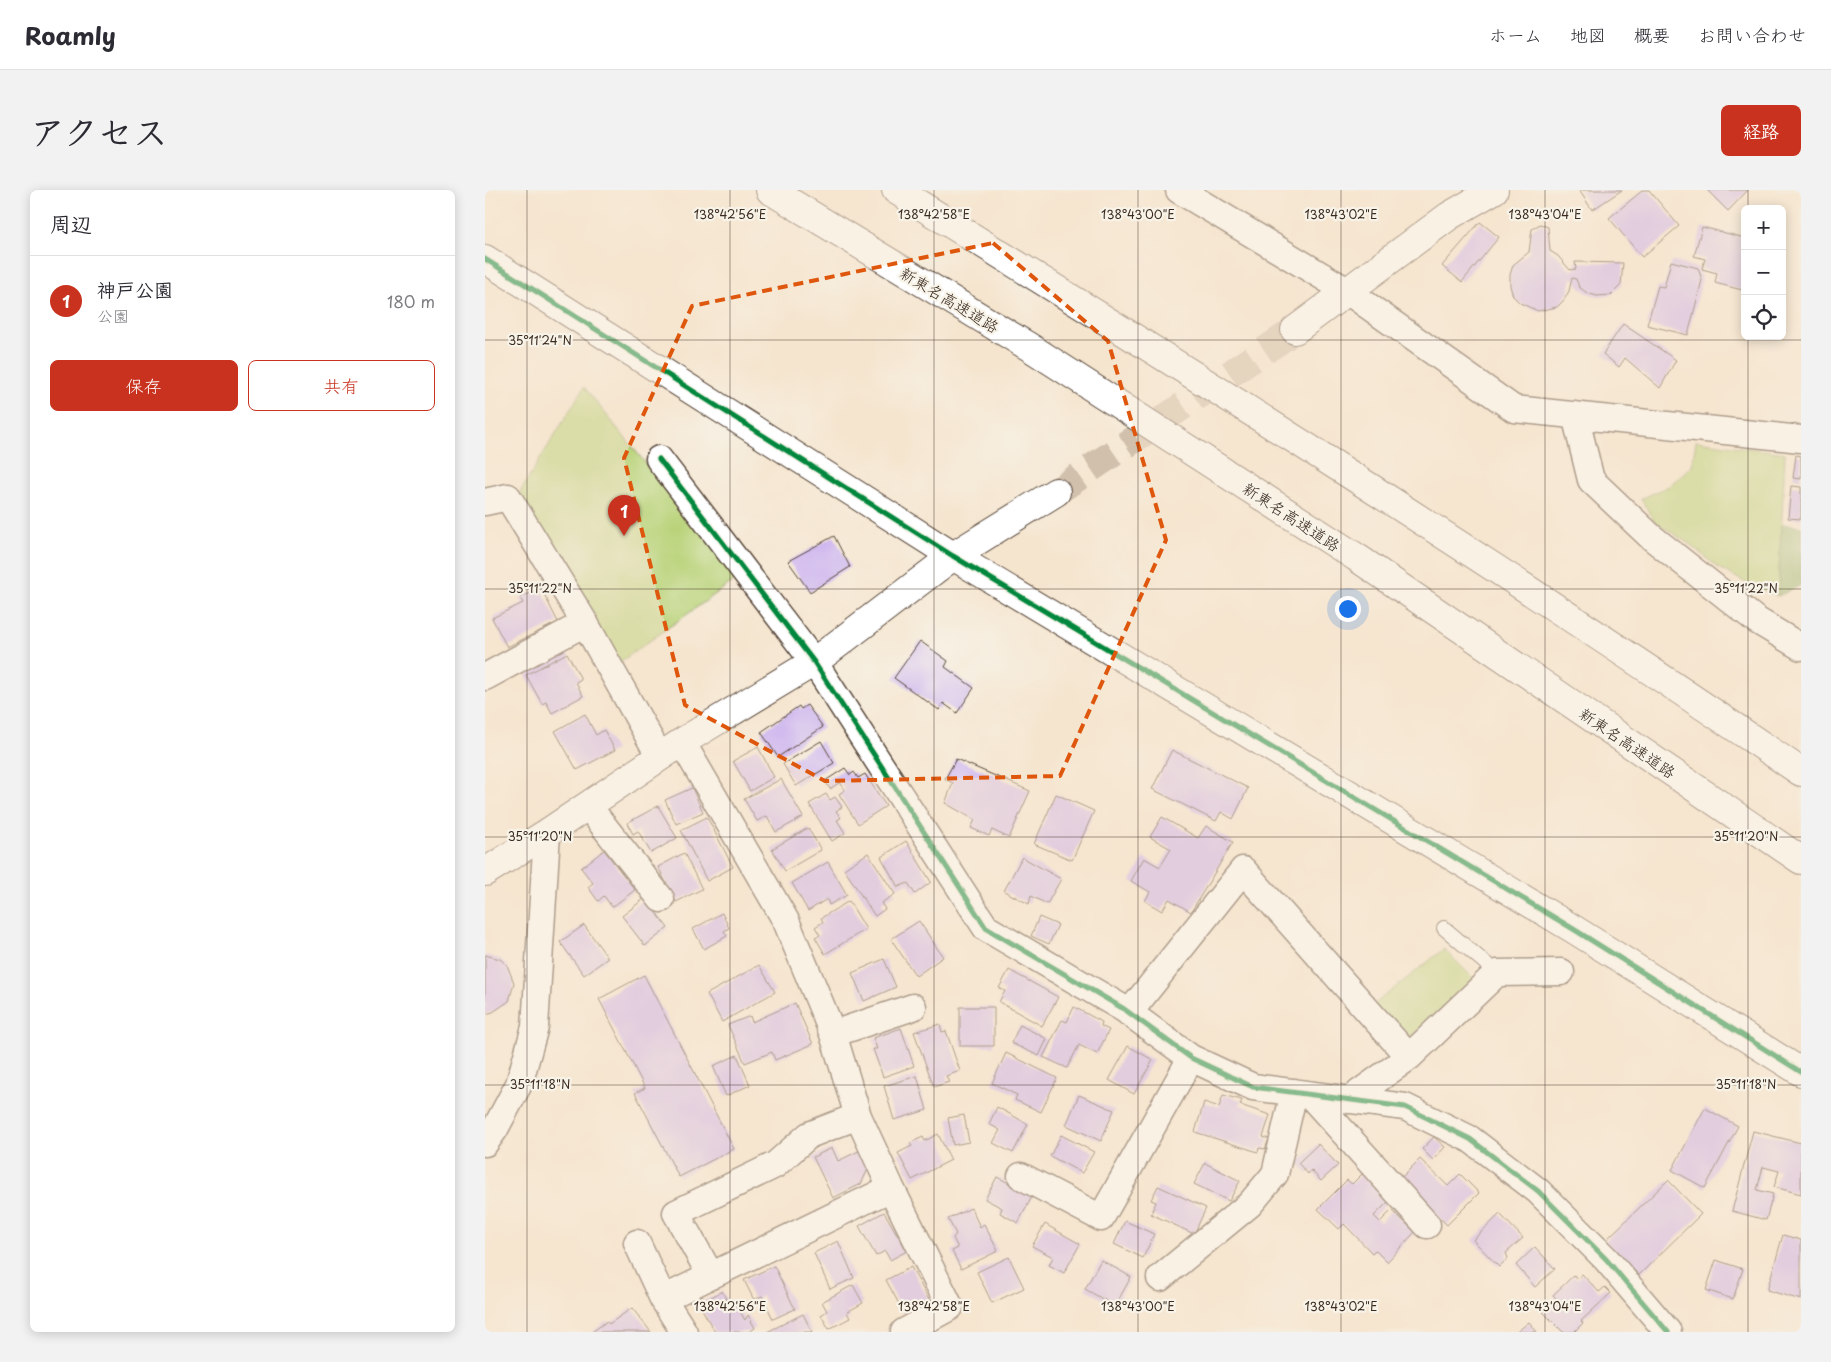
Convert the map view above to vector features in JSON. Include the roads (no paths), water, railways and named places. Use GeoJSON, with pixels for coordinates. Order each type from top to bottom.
{"type":"FeatureCollection","features":[{"type":"Feature","properties":{"kind":"main road","name":"新東名高速道路"},"geometry":{"type":"LineString","coordinates":[[770,190],[1031,348],[1331,541],[1801,860]]}},
{"type":"Feature","properties":{"kind":"main road"},"geometry":{"type":"LineString","coordinates":[[896,190],[1383,497],[1801,772]]}},
{"type":"Feature","properties":{"kind":"main road"},"geometry":{"type":"LineString","coordinates":[[1295,330],[1449,216],[1494,190]]}},
{"type":"Feature","properties":{"kind":"main road"},"geometry":{"type":"LineString","coordinates":[[485,259],[953,556],[1575,930],[1801,1072]]}},
{"type":"Feature","properties":{"kind":"main road"},"geometry":{"type":"LineString","coordinates":[[485,872],[683,742],[814,662],[953,556],[1056,492]]}},
{"type":"Feature","properties":{"kind":"street"},"geometry":{"type":"LineString","coordinates":[[1179,190],[1347,291],[1514,409],[1801,439]]}},
{"type":"Feature","properties":{"kind":"street"},"geometry":{"type":"LineString","coordinates":[[1575,416],[1591,480],[1657,542],[1756,620],[1801,647]]}},
{"type":"Feature","properties":{"kind":"street"},"geometry":{"type":"LineString","coordinates":[[659,459],[814,662],[986,928],[1129,1013],[1191,1058],[1253,1087],[1405,1108],[1470,1139],[1537,1191],[1607,1259],[1668,1332]]}},
{"type":"Feature","properties":{"kind":"street"},"geometry":{"type":"LineString","coordinates":[[485,502],[508,497],[585,623],[661,758]]}},
{"type":"Feature","properties":{"kind":"street"},"geometry":{"type":"LineString","coordinates":[[485,677],[585,623]]}},
{"type":"Feature","properties":{"kind":"street"},"geometry":{"type":"LineString","coordinates":[[683,742],[786,921],[833,1034],[858,1116],[891,1188],[950,1307],[904,1332]]}},
{"type":"Feature","properties":{"kind":"street"},"geometry":{"type":"LineString","coordinates":[[587,806],[661,898]]}},
{"type":"Feature","properties":{"kind":"street"},"geometry":{"type":"LineString","coordinates":[[485,1143],[495,1129],[519,1084],[535,1027],[547,833]]}},
{"type":"Feature","properties":{"kind":"street"},"geometry":{"type":"LineString","coordinates":[[1129,1013],[1243,870],[1409,1057]]}},
{"type":"Feature","properties":{"kind":"street"},"geometry":{"type":"LineString","coordinates":[[1349,1100],[1409,1057],[1497,973],[1561,972]]}},
{"type":"Feature","properties":{"kind":"street"},"geometry":{"type":"LineString","coordinates":[[833,1034],[913,1008]]}},
{"type":"Feature","properties":{"kind":"street"},"geometry":{"type":"LineString","coordinates":[[1021,1176],[1101,1218],[1191,1058]]}},
{"type":"Feature","properties":{"kind":"street"},"geometry":{"type":"LineString","coordinates":[[1302,1093],[1427,1225]]}},
{"type":"Feature","properties":{"kind":"street"},"geometry":{"type":"LineString","coordinates":[[1160,1278],[1250,1204],[1275,1174],[1302,1093]]}},
{"type":"Feature","properties":{"kind":"street"},"geometry":{"type":"LineString","coordinates":[[711,1276],[676,1213],[775,1165],[809,1135],[858,1116]]}},
{"type":"Feature","properties":{"kind":"street"},"geometry":{"type":"LineString","coordinates":[[663,1300],[891,1188]]}},
{"type":"Feature","properties":{"kind":"street"},"geometry":{"type":"LineString","coordinates":[[637,1243],[663,1300],[684,1332]]}},
{"type":"Feature","properties":{"kind":"lane"},"geometry":{"type":"LineString","coordinates":[[1445,928],[1497,973]]}},
{"type":"Feature","properties":{"kind":"tunnel"},"geometry":{"type":"LineString","coordinates":[[1056,492],[1295,330]]}},
{"type":"Feature","properties":{"kind":"place","name":"神戸公園"},"geometry":{"type":"Point","coordinates":[624,536]}}]}
